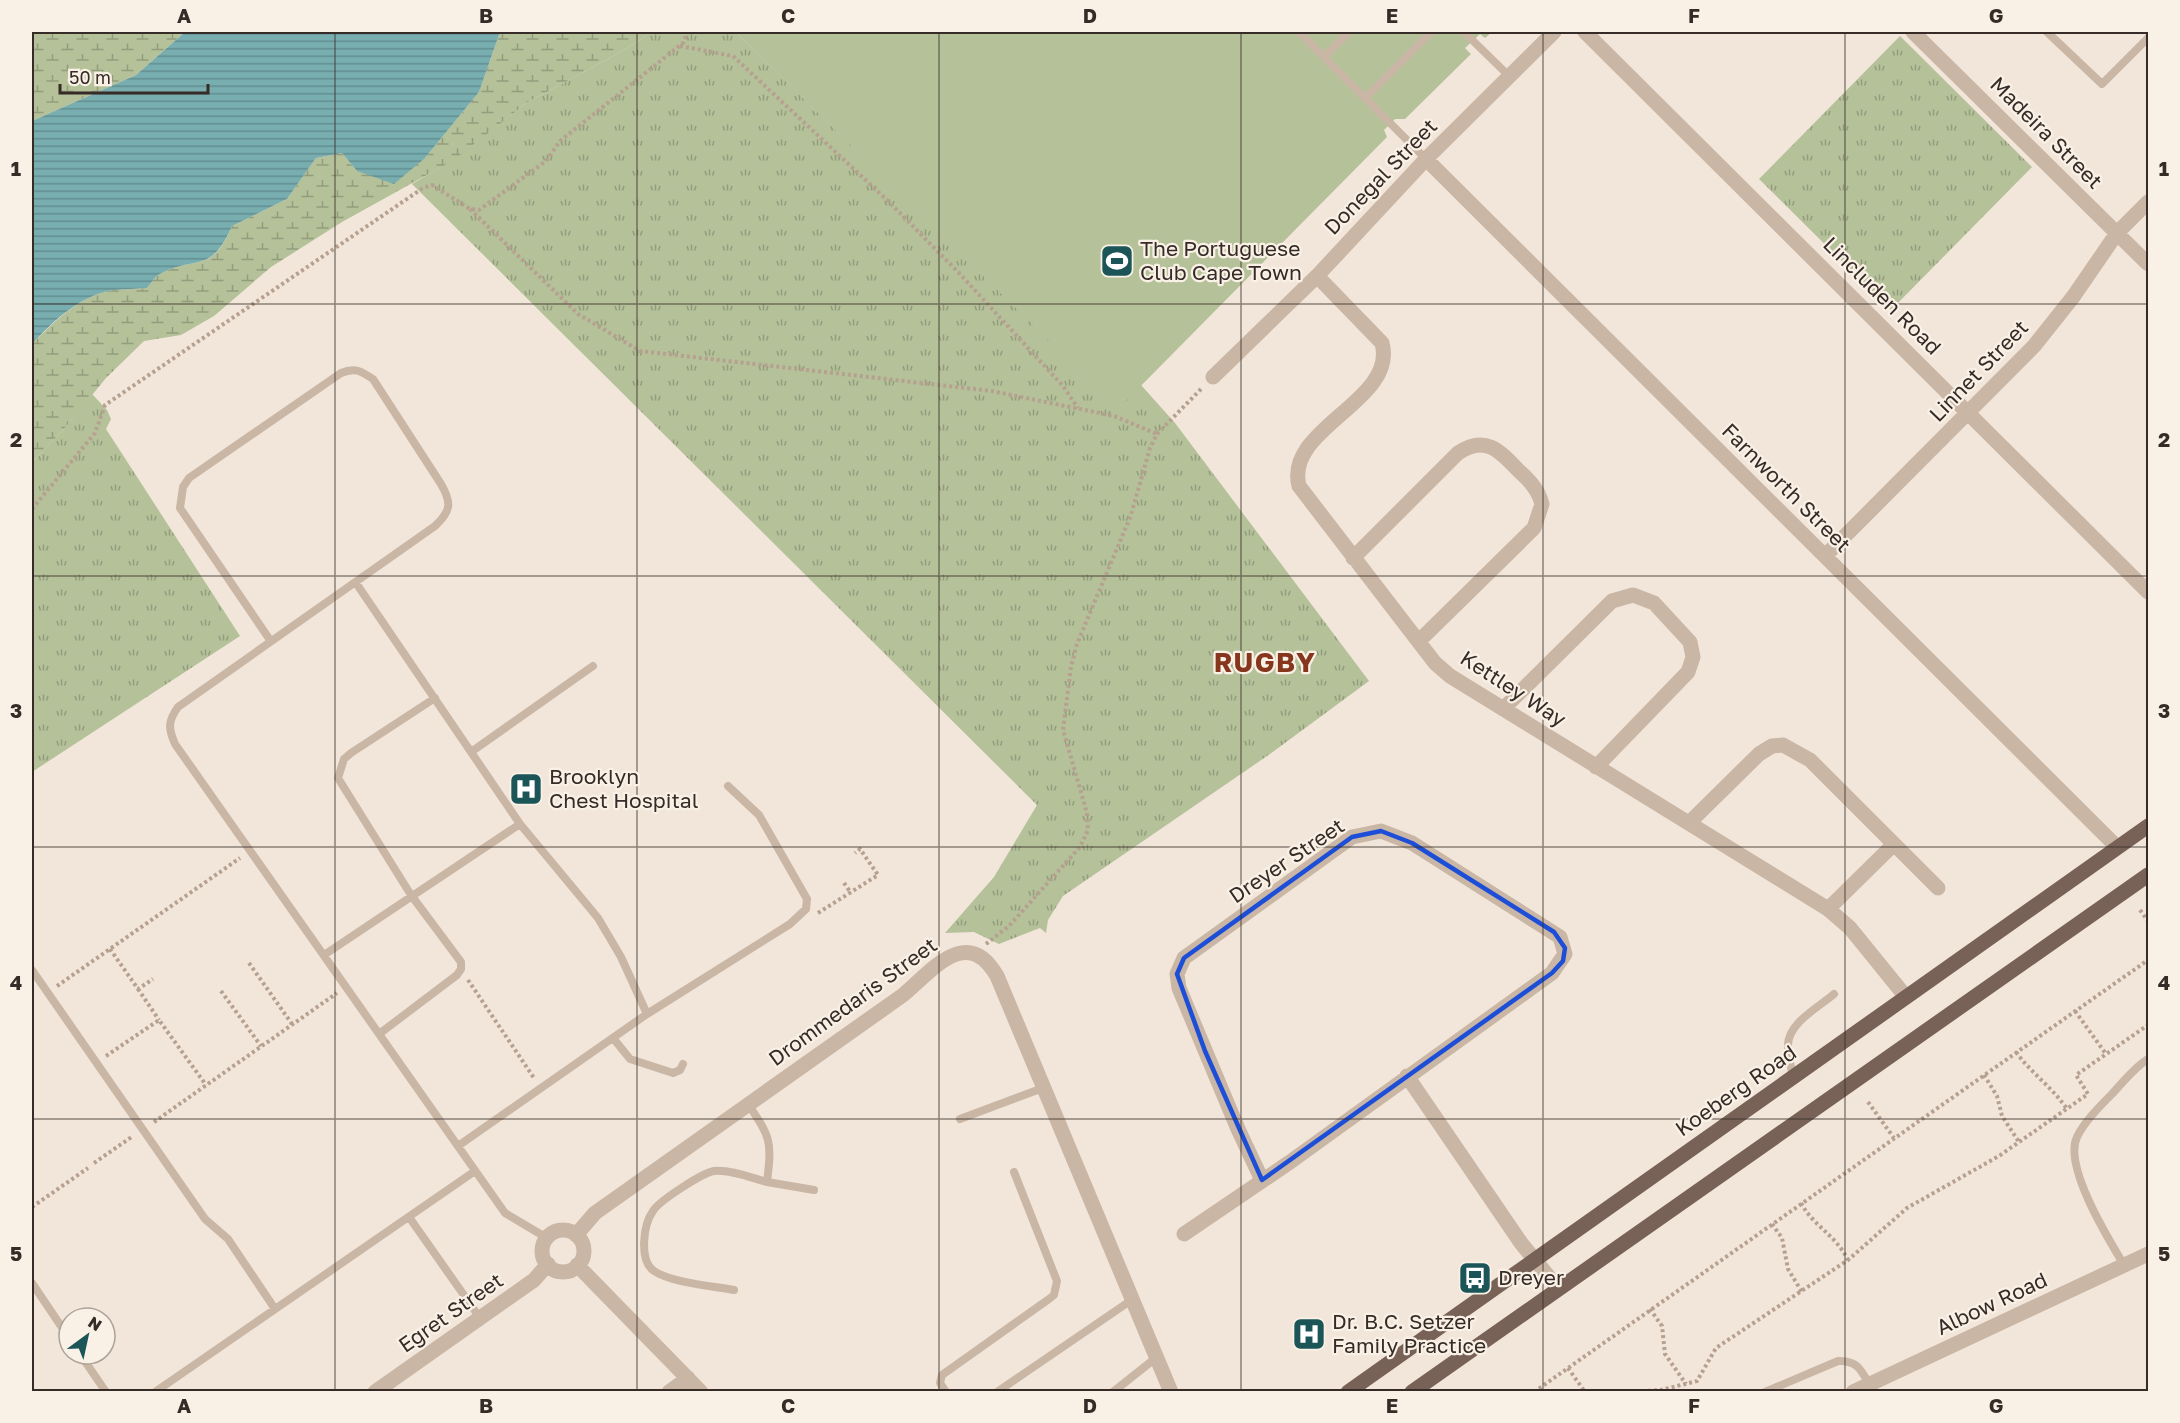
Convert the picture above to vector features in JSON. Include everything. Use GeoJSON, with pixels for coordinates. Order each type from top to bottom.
{"type":"FeatureCollection","features":[{"type":"Feature","properties":{"kind":"main road","name":"Koeberg Road"},"geometry":{"type":"LineString","coordinates":[[1348,1392],[2148,826]]}},
{"type":"Feature","properties":{"kind":"main road"},"geometry":{"type":"LineString","coordinates":[[1412,1392],[2148,875]]}},
{"type":"Feature","properties":{"kind":"street","name":"Donegal Street"},"geometry":{"type":"LineString","coordinates":[[1213,377],[1317,276],[1426,159],[1554,32]]}},
{"type":"Feature","properties":{"kind":"street","name":"Lincluden Road"},"geometry":{"type":"LineString","coordinates":[[1585,32],[2148,592]]}},
{"type":"Feature","properties":{"kind":"street","name":"Madeira Street"},"geometry":{"type":"LineString","coordinates":[[1913,32],[2148,264]]}},
{"type":"Feature","properties":{"kind":"street","name":"Farnworth Street"},"geometry":{"type":"LineString","coordinates":[[1426,159],[2117,847]]}},
{"type":"Feature","properties":{"kind":"street","name":"Linnet Street"},"geometry":{"type":"LineString","coordinates":[[1825,556],[2034,346],[2073,297],[2117,233],[2148,202]]}},
{"type":"Feature","properties":{"kind":"street","name":"Kettley Way"},"geometry":{"type":"LineString","coordinates":[[1317,276],[1360,318],[1382,343],[1384,350],[1381,369],[1375,380],[1305,450],[1298,467],[1299,486],[1436,663],[1450,676],[1828,909],[1856,934],[1906,997]]}},
{"type":"Feature","properties":{"kind":"street"},"geometry":{"type":"LineString","coordinates":[[1353,558],[1458,453],[1470,445],[1482,444],[1500,451],[1533,484],[1542,504],[1534,528],[1419,641]]}},
{"type":"Feature","properties":{"kind":"street"},"geometry":{"type":"LineString","coordinates":[[1503,709],[1612,600],[1633,595],[1654,603],[1690,642],[1692,664],[1688,672],[1596,767]]}},
{"type":"Feature","properties":{"kind":"street"},"geometry":{"type":"LineString","coordinates":[[1689,823],[1759,754],[1772,746],[1783,745],[1810,760],[1938,888]]}},
{"type":"Feature","properties":{"kind":"street","name":"Dreyer Street"},"geometry":{"type":"LineString","coordinates":[[1184,1234],[1262,1180],[1552,973],[1563,961],[1565,948],[1560,937],[1413,843],[1381,831],[1352,837],[1185,958],[1177,974],[1179,988],[1262,1180]]}},
{"type":"Feature","properties":{"kind":"street"},"geometry":{"type":"LineString","coordinates":[[1828,909],[1893,845]]}},
{"type":"Feature","properties":{"kind":"street","name":"Drommedaris Street"},"geometry":{"type":"LineString","coordinates":[[576,1235],[595,1213],[903,995],[942,960],[957,953],[972,954],[985,959],[997,976],[1171,1392]]}},
{"type":"Feature","properties":{"kind":"street"},"geometry":{"type":"LineString","coordinates":[[1407,1076],[1521,1243],[1558,1288]]}},
{"type":"Feature","properties":{"kind":"street"},"geometry":{"type":"LineString","coordinates":[[563,1230],[576,1235],[584,1250],[577,1265],[565,1271],[555,1270],[548,1264],[542,1251],[547,1238],[554,1232],[563,1230]]}},
{"type":"Feature","properties":{"kind":"street","name":"Albow Road"},"geometry":{"type":"LineString","coordinates":[[1853,1392],[2148,1254]]}},
{"type":"Feature","properties":{"kind":"street","name":"Egret Street"},"geometry":{"type":"LineString","coordinates":[[375,1392],[534,1280],[548,1264]]}},
{"type":"Feature","properties":{"kind":"street"},"geometry":{"type":"LineString","coordinates":[[577,1265],[701,1392]]}},
{"type":"Feature","properties":{"kind":"street"},"geometry":{"type":"LineString","coordinates":[[669,1392],[688,1378]]}},
{"type":"Feature","properties":{"kind":"lane"},"geometry":{"type":"LineString","coordinates":[[1299,32],[1426,159]]}},
{"type":"Feature","properties":{"kind":"lane"},"geometry":{"type":"LineString","coordinates":[[1324,57],[1349,32]]}},
{"type":"Feature","properties":{"kind":"lane"},"geometry":{"type":"LineString","coordinates":[[1366,97],[1431,32]]}},
{"type":"Feature","properties":{"kind":"lane"},"geometry":{"type":"LineString","coordinates":[[1464,32],[1510,77]]}},
{"type":"Feature","properties":{"kind":"lane"},"geometry":{"type":"LineString","coordinates":[[2047,32],[2102,84],[2148,38]]}},
{"type":"Feature","properties":{"kind":"lane"},"geometry":{"type":"LineString","coordinates":[[270,640],[180,508],[179,498],[189,478],[351,368],[362,371],[373,379],[450,499],[450,510],[435,526],[356,583],[270,640],[178,707],[169,720],[170,732],[175,744],[505,1213],[547,1238]]}},
{"type":"Feature","properties":{"kind":"lane"},"geometry":{"type":"LineString","coordinates":[[356,583],[520,824],[598,918],[621,957],[647,1014]]}},
{"type":"Feature","properties":{"kind":"lane"},"geometry":{"type":"LineString","coordinates":[[471,752],[593,666]]}},
{"type":"Feature","properties":{"kind":"lane"},"geometry":{"type":"LineString","coordinates":[[379,1034],[446,984],[461,969],[460,962],[411,895],[338,778],[344,759],[351,753],[435,698]]}},
{"type":"Feature","properties":{"kind":"lane"},"geometry":{"type":"LineString","coordinates":[[458,1146],[647,1014],[790,924],[806,909],[807,899],[759,815],[728,786]]}},
{"type":"Feature","properties":{"kind":"lane"},"geometry":{"type":"LineString","coordinates":[[324,955],[520,824]]}},
{"type":"Feature","properties":{"kind":"lane"},"geometry":{"type":"LineString","coordinates":[[32,970],[205,1219],[228,1239],[275,1309]]}},
{"type":"Feature","properties":{"kind":"lane"},"geometry":{"type":"LineString","coordinates":[[1793,1077],[1788,1044],[1794,1027],[1834,994]]}},
{"type":"Feature","properties":{"kind":"lane"},"geometry":{"type":"LineString","coordinates":[[613,1038],[630,1059],[673,1073],[680,1070],[683,1064]]}},
{"type":"Feature","properties":{"kind":"lane"},"geometry":{"type":"LineString","coordinates":[[2124,1265],[2101,1225],[2079,1175],[2075,1156],[2076,1138],[2104,1101],[2148,1059]]}},
{"type":"Feature","properties":{"kind":"lane"},"geometry":{"type":"LineString","coordinates":[[960,1119],[1043,1088]]}},
{"type":"Feature","properties":{"kind":"lane"},"geometry":{"type":"LineString","coordinates":[[748,1104],[769,1136],[771,1145],[767,1182]]}},
{"type":"Feature","properties":{"kind":"lane"},"geometry":{"type":"LineString","coordinates":[[155,1392],[475,1171]]}},
{"type":"Feature","properties":{"kind":"lane"},"geometry":{"type":"LineString","coordinates":[[734,1290],[663,1276],[650,1268],[644,1253],[649,1219],[657,1206],[708,1173],[724,1172],[814,1190]]}},
{"type":"Feature","properties":{"kind":"lane"},"geometry":{"type":"LineString","coordinates":[[946,1392],[940,1383],[942,1375],[1049,1299],[1056,1289],[1057,1281],[1014,1172]]}},
{"type":"Feature","properties":{"kind":"lane"},"geometry":{"type":"LineString","coordinates":[[408,1217],[480,1318]]}},
{"type":"Feature","properties":{"kind":"lane"},"geometry":{"type":"LineString","coordinates":[[32,1283],[57,1320]]}},
{"type":"Feature","properties":{"kind":"lane"},"geometry":{"type":"LineString","coordinates":[[997,1392],[1133,1299]]}},
{"type":"Feature","properties":{"kind":"lane"},"geometry":{"type":"LineString","coordinates":[[1113,1392],[1157,1358]]}},
{"type":"Feature","properties":{"kind":"lane"},"geometry":{"type":"LineString","coordinates":[[1765,1392],[1838,1360],[1850,1360],[1860,1368],[1869,1384]]}},
{"type":"Feature","properties":{"kind":"lane"},"geometry":{"type":"LineString","coordinates":[[88,1366],[106,1392]]}},
{"type":"Feature","properties":{"kind":"path"},"geometry":{"type":"LineString","coordinates":[[470,209],[479,210],[546,161],[560,141],[679,46],[688,32]]}},
{"type":"Feature","properties":{"kind":"path"},"geometry":{"type":"LineString","coordinates":[[679,46],[733,56],[889,202],[951,265],[1064,386],[1078,409]]}},
{"type":"Feature","properties":{"kind":"path"},"geometry":{"type":"LineString","coordinates":[[32,509],[95,433],[105,405],[423,188],[432,185],[470,209],[578,314],[640,351],[992,390],[1114,416],[1157,434]]}},
{"type":"Feature","properties":{"kind":"path"},"geometry":{"type":"LineString","coordinates":[[972,954],[1009,926],[1080,847],[1088,830],[1087,813],[1063,730],[1071,667],[1077,644],[1131,514],[1150,448],[1157,434],[1213,377]]}},
{"type":"Feature","properties":{"kind":"path"},"geometry":{"type":"LineString","coordinates":[[806,909],[820,914],[878,875],[860,849],[855,853]]}},
{"type":"Feature","properties":{"kind":"path"},"geometry":{"type":"LineString","coordinates":[[47,992],[250,851]]}},
{"type":"Feature","properties":{"kind":"path"},"geometry":{"type":"LineString","coordinates":[[844,883],[851,893]]}},
{"type":"Feature","properties":{"kind":"path"},"geometry":{"type":"LineString","coordinates":[[2140,910],[2148,921]]}},
{"type":"Feature","properties":{"kind":"path"},"geometry":{"type":"LineString","coordinates":[[110,949],[206,1085]]}},
{"type":"Feature","properties":{"kind":"path"},"geometry":{"type":"LineString","coordinates":[[1534,1392],[2148,960]]}},
{"type":"Feature","properties":{"kind":"path"},"geometry":{"type":"LineString","coordinates":[[249,963],[292,1024]]}},
{"type":"Feature","properties":{"kind":"path"},"geometry":{"type":"LineString","coordinates":[[461,969],[541,1088]]}},
{"type":"Feature","properties":{"kind":"path"},"geometry":{"type":"LineString","coordinates":[[138,989],[153,979]]}},
{"type":"Feature","properties":{"kind":"path"},"geometry":{"type":"LineString","coordinates":[[94,1163],[346,987]]}},
{"type":"Feature","properties":{"kind":"path"},"geometry":{"type":"LineString","coordinates":[[221,991],[261,1046]]}},
{"type":"Feature","properties":{"kind":"path"},"geometry":{"type":"LineString","coordinates":[[2075,1011],[2106,1054]]}},
{"type":"Feature","properties":{"kind":"path"},"geometry":{"type":"LineString","coordinates":[[96,1063],[159,1020]]}},
{"type":"Feature","properties":{"kind":"path"},"geometry":{"type":"LineString","coordinates":[[1632,1392],[1660,1391],[1702,1377],[1716,1348],[1848,1260],[1907,1208],[2019,1142],[2088,1094],[2076,1076],[2148,1025]]}},
{"type":"Feature","properties":{"kind":"path"},"geometry":{"type":"LineString","coordinates":[[2016,1052],[2025,1065],[2055,1091],[2067,1109]]}},
{"type":"Feature","properties":{"kind":"path"},"geometry":{"type":"LineString","coordinates":[[1984,1075],[1997,1096],[2002,1116],[2019,1142]]}},
{"type":"Feature","properties":{"kind":"path"},"geometry":{"type":"LineString","coordinates":[[1868,1102],[1894,1138]]}},
{"type":"Feature","properties":{"kind":"path"},"geometry":{"type":"LineString","coordinates":[[32,1207],[88,1168]]}},
{"type":"Feature","properties":{"kind":"path"},"geometry":{"type":"LineString","coordinates":[[1801,1203],[1815,1223],[1831,1234],[1841,1246],[1848,1260]]}},
{"type":"Feature","properties":{"kind":"path"},"geometry":{"type":"LineString","coordinates":[[1773,1224],[1782,1238],[1788,1269],[1802,1292]]}},
{"type":"Feature","properties":{"kind":"path"},"geometry":{"type":"LineString","coordinates":[[1650,1309],[1662,1326],[1665,1354],[1686,1384]]}},
{"type":"Feature","properties":{"kind":"path"},"geometry":{"type":"LineString","coordinates":[[1568,1368],[1585,1392]]}},
{"type":"Feature","properties":{"kind":"highlighted area"},"geometry":{"type":"Polygon","coordinates":[[[1381,831],[1412,843],[1554,932],[1565,948],[1563,961],[1552,973],[1262,1180],[1205,1051],[1177,974],[1184,958],[1352,837],[1381,831]]]}},
{"type":"Feature","properties":{"kind":"green space"},"geometry":{"type":"Polygon","coordinates":[[[32,32],[185,32],[136,75],[32,121],[32,32]]]}},
{"type":"Feature","properties":{"kind":"green space"},"geometry":{"type":"Polygon","coordinates":[[[500,32],[652,32],[619,53],[528,102],[452,161],[342,222],[271,267],[214,316],[181,335],[144,341],[106,378],[65,428],[32,462],[32,344],[49,327],[69,310],[90,297],[114,290],[147,288],[160,274],[172,268],[210,258],[225,241],[232,226],[287,199],[316,158],[342,153],[357,171],[425,158],[479,92],[500,32]]]}},
{"type":"Feature","properties":{"kind":"green space"},"geometry":{"type":"Polygon","coordinates":[[[652,32],[736,32],[1118,408],[1141,385],[1175,423],[1369,681],[1270,754],[1063,896],[1048,920],[1046,933],[1040,928],[999,944],[974,932],[945,933],[994,877],[1037,805],[412,184],[452,160],[528,102],[619,53],[652,32]]]}},
{"type":"Feature","properties":{"kind":"green space","name":"The Portuguese Club Cape Town"},"geometry":{"type":"Polygon","coordinates":[[[736,32],[1492,32],[1485,38],[1480,34],[1465,48],[1471,54],[1405,119],[1395,119],[1384,130],[1387,137],[1118,409],[736,32]]]}},
{"type":"Feature","properties":{"kind":"green space"},"geometry":{"type":"Polygon","coordinates":[[[1900,36],[2032,167],[1891,310],[1759,179],[1900,36]]]}},
{"type":"Feature","properties":{"kind":"green space"},"geometry":{"type":"Polygon","coordinates":[[[92,394],[107,410],[111,419],[106,429],[240,636],[32,772],[32,462],[65,428],[92,394]]]}},
{"type":"Feature","properties":{"kind":"water"},"geometry":{"type":"Polygon","coordinates":[[[185,32],[500,32],[479,92],[425,158],[394,184],[357,171],[342,153],[316,158],[287,199],[232,226],[217,252],[209,258],[172,268],[155,278],[147,288],[114,290],[91,297],[69,310],[32,344],[32,121],[136,75],[185,32]]]}},
{"type":"Feature","properties":{"kind":"place","name":"The Portuguese Club Cape Town"},"geometry":{"type":"Point","coordinates":[1117,261]}},
{"type":"Feature","properties":{"kind":"place","name":"Brooklyn Chest Hospital"},"geometry":{"type":"Point","coordinates":[526,789]}},
{"type":"Feature","properties":{"kind":"place","name":"Dreyer"},"geometry":{"type":"Point","coordinates":[1475,1278]}},
{"type":"Feature","properties":{"kind":"place","name":"Dr. B.C. Setzer Family Practice"},"geometry":{"type":"Point","coordinates":[1309,1334]}},
{"type":"Feature","properties":{"kind":"district","name":"RUGBY"},"geometry":{"type":"Point","coordinates":[1265,663]}}]}
